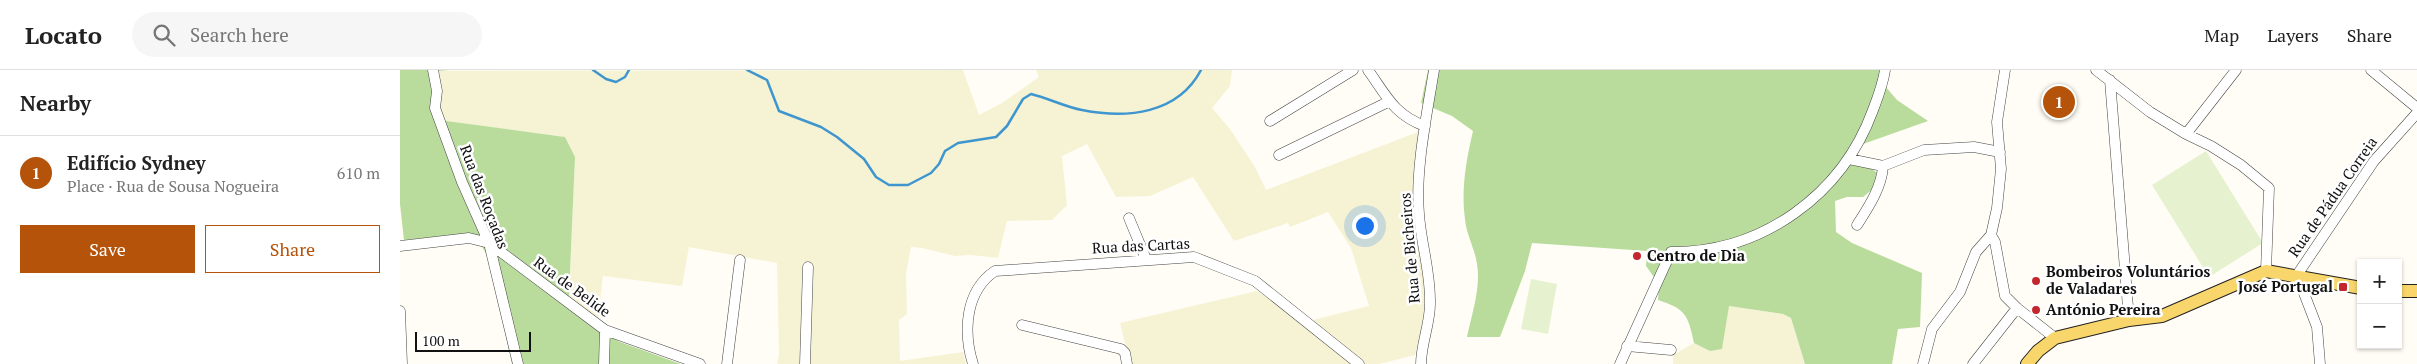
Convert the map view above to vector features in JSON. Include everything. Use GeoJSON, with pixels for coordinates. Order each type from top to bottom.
{"type":"FeatureCollection","features":[{"type":"Feature","properties":{"kind":"main road"},"geometry":{"type":"LineString","coordinates":[[2027,364],[2038,351],[2055,338],[2129,320],[2162,316],[2266,271],[2357,287]]}},
{"type":"Feature","properties":{"kind":"main road"},"geometry":{"type":"LineString","coordinates":[[2402,291],[2417,291]]}},
{"type":"Feature","properties":{"kind":"street","name":"Rua das Roçadas"},"geometry":{"type":"LineString","coordinates":[[433,70],[437,91],[435,108],[462,182],[489,243],[518,364]]}},
{"type":"Feature","properties":{"kind":"street"},"geometry":{"type":"LineString","coordinates":[[1270,121],[1352,70]]}},
{"type":"Feature","properties":{"kind":"street"},"geometry":{"type":"LineString","coordinates":[[1368,70],[1388,102],[1409,121],[1425,126]]}},
{"type":"Feature","properties":{"kind":"street","name":"Rua de Bicheiros"},"geometry":{"type":"LineString","coordinates":[[1421,364],[1421,352],[1430,307],[1430,283],[1419,213],[1425,126],[1434,70]]}},
{"type":"Feature","properties":{"kind":"street"},"geometry":{"type":"LineString","coordinates":[[1620,364],[1671,252],[1710,250],[1728,246],[1754,236],[1786,218],[1817,197],[1836,178],[1849,159],[1871,115],[1885,70]]}},
{"type":"Feature","properties":{"kind":"street"},"geometry":{"type":"LineString","coordinates":[[1923,364],[1932,329],[1960,292],[1976,252],[1991,235],[1997,208],[2001,169],[1997,122],[2005,70]]}},
{"type":"Feature","properties":{"kind":"street"},"geometry":{"type":"LineString","coordinates":[[2096,70],[2150,112],[2226,155],[2269,188],[2266,271]]}},
{"type":"Feature","properties":{"kind":"street"},"geometry":{"type":"LineString","coordinates":[[2186,134],[2236,70]]}},
{"type":"Feature","properties":{"kind":"street"},"geometry":{"type":"LineString","coordinates":[[2371,70],[2417,108]]}},
{"type":"Feature","properties":{"kind":"street"},"geometry":{"type":"LineString","coordinates":[[2110,80],[2129,320]]}},
{"type":"Feature","properties":{"kind":"street"},"geometry":{"type":"LineString","coordinates":[[1279,155],[1388,102]]}},
{"type":"Feature","properties":{"kind":"street","name":"Rua de Pádua Correia"},"geometry":{"type":"LineString","coordinates":[[2320,364],[2317,327],[2297,275],[2374,161],[2417,113]]}},
{"type":"Feature","properties":{"kind":"street"},"geometry":{"type":"LineString","coordinates":[[1849,159],[1883,166],[1924,150],[1974,148],[2000,152]]}},
{"type":"Feature","properties":{"kind":"street"},"geometry":{"type":"LineString","coordinates":[[1857,225],[1883,176],[1883,166]]}},
{"type":"Feature","properties":{"kind":"street"},"geometry":{"type":"LineString","coordinates":[[1128,218],[1146,259]]}},
{"type":"Feature","properties":{"kind":"street"},"geometry":{"type":"LineString","coordinates":[[1991,235],[1995,242],[2005,296],[2055,338]]}},
{"type":"Feature","properties":{"kind":"street"},"geometry":{"type":"LineString","coordinates":[[400,246],[469,238],[489,243]]}},
{"type":"Feature","properties":{"kind":"street","name":"Rua de Belide"},"geometry":{"type":"LineString","coordinates":[[489,243],[605,330],[700,364]]}},
{"type":"Feature","properties":{"kind":"street","name":"Rua das Cartas"},"geometry":{"type":"LineString","coordinates":[[973,364],[968,349],[966,324],[972,301],[984,279],[995,271],[1194,257],[1255,281],[1359,364]]}},
{"type":"Feature","properties":{"kind":"street"},"geometry":{"type":"LineString","coordinates":[[727,364],[740,260]]}},
{"type":"Feature","properties":{"kind":"street"},"geometry":{"type":"LineString","coordinates":[[805,364],[808,267]]}},
{"type":"Feature","properties":{"kind":"street"},"geometry":{"type":"LineString","coordinates":[[1972,364],[2017,308]]}},
{"type":"Feature","properties":{"kind":"street"},"geometry":{"type":"LineString","coordinates":[[400,312],[402,364]]}},
{"type":"Feature","properties":{"kind":"street"},"geometry":{"type":"LineString","coordinates":[[1022,326],[1121,349],[1127,364]]}},
{"type":"Feature","properties":{"kind":"street"},"geometry":{"type":"LineString","coordinates":[[604,364],[605,330]]}},
{"type":"Feature","properties":{"kind":"street"},"geometry":{"type":"LineString","coordinates":[[1627,346],[1671,350]]}},
{"type":"Feature","properties":{"kind":"shaded area"},"geometry":{"type":"Polygon","coordinates":[[[963,70],[979,115],[1002,103],[1039,77],[1036,70],[1232,70],[1230,86],[1212,108],[1230,129],[1255,167],[1266,190],[1418,132],[1429,297],[1415,355],[1379,364],[1130,364],[1120,323],[1257,291],[1305,322],[1369,306],[1351,248],[1328,212],[1290,227],[1288,223],[1234,241],[1193,177],[1150,196],[1116,197],[1087,144],[1062,156],[1067,205],[1052,220],[1007,221],[998,258],[971,255],[955,256],[911,247],[906,274],[907,314],[899,320],[900,361],[963,352],[966,364],[777,364],[779,355],[777,263],[689,247],[682,286],[603,276],[597,328],[565,304],[569,295],[575,158],[565,137],[438,120],[437,71],[963,70]]]}},
{"type":"Feature","properties":{"kind":"shaded area"},"geometry":{"type":"Polygon","coordinates":[[[1729,306],[1783,314],[1791,318],[1805,364],[1673,364],[1673,355],[1694,343],[1710,351],[1729,306]]]}},
{"type":"Feature","properties":{"kind":"green space"},"geometry":{"type":"Polygon","coordinates":[[[400,70],[449,70],[438,71],[439,120],[565,137],[575,157],[569,295],[565,304],[602,332],[620,342],[681,364],[512,364],[489,259],[476,236],[453,235],[404,240],[400,204],[400,70]]]}},
{"type":"Feature","properties":{"kind":"green space"},"geometry":{"type":"Polygon","coordinates":[[[1428,70],[1879,70],[1879,79],[1897,100],[1928,121],[1849,149],[1859,160],[1879,174],[1874,188],[1863,197],[1847,197],[1835,201],[1836,232],[1852,243],[1922,273],[1920,327],[1898,329],[1892,364],[1805,364],[1791,318],[1783,314],[1729,306],[1722,349],[1710,351],[1694,343],[1690,326],[1680,310],[1658,300],[1659,284],[1646,266],[1647,251],[1532,243],[1525,271],[1500,337],[1467,337],[1478,282],[1476,258],[1467,230],[1464,208],[1465,175],[1473,131],[1452,116],[1421,103],[1428,70]]]}},
{"type":"Feature","properties":{"kind":"green space"},"geometry":{"type":"Polygon","coordinates":[[[2206,151],[2263,243],[2209,277],[2152,185],[2206,151]]]}},
{"type":"Feature","properties":{"kind":"green space"},"geometry":{"type":"Polygon","coordinates":[[[1531,279],[1557,284],[1548,334],[1521,329],[1531,279]]]}},
{"type":"Feature","properties":{"kind":"waterway"},"geometry":{"type":"LineString","coordinates":[[593,70],[606,79],[616,82],[625,77],[629,70]]}},
{"type":"Feature","properties":{"kind":"waterway"},"geometry":{"type":"LineString","coordinates":[[747,70],[767,80],[779,111],[821,127],[837,137],[864,159],[876,177],[889,185],[908,185],[931,173],[939,164],[945,151],[958,143],[996,137],[1007,126],[1023,99],[1031,94],[1082,110],[1099,113],[1133,113],[1150,110],[1179,96],[1191,85],[1201,70]]}},
{"type":"Feature","properties":{"kind":"place","name":"Edifício Sydney"},"geometry":{"type":"Point","coordinates":[2059,102]}},
{"type":"Feature","properties":{"kind":"place","name":"Centro de Dia"},"geometry":{"type":"Point","coordinates":[1637,256]}},
{"type":"Feature","properties":{"kind":"place","name":"Bombeiros Voluntários de Valadares"},"geometry":{"type":"Point","coordinates":[2036,281]}},
{"type":"Feature","properties":{"kind":"place","name":"José Portugal"},"geometry":{"type":"Point","coordinates":[2343,287]}},
{"type":"Feature","properties":{"kind":"place","name":"António Pereira"},"geometry":{"type":"Point","coordinates":[2036,310]}}]}
